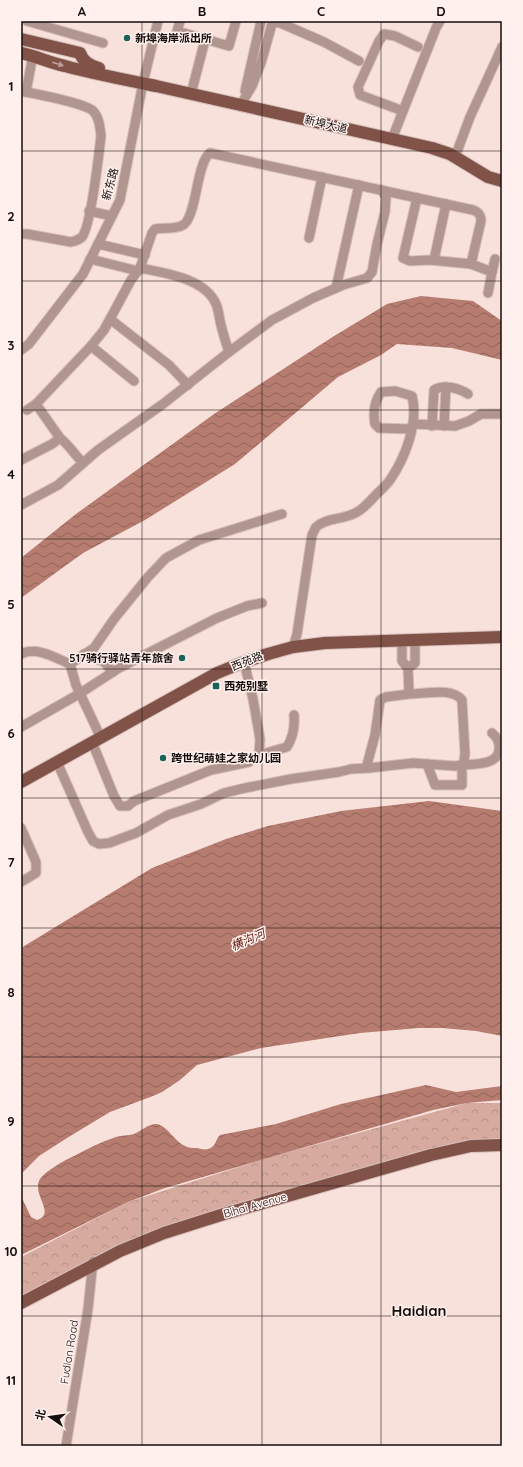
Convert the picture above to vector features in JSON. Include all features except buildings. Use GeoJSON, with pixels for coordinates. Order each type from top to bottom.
{"type":"FeatureCollection","features":[{"type":"Feature","properties":{"kind":"main road"},"geometry":{"type":"LineString","coordinates":[[21,39],[80,53]]}},
{"type":"Feature","properties":{"kind":"main road","name":"新埠大道"},"geometry":{"type":"LineString","coordinates":[[21,53],[64,66],[432,148],[455,157],[485,176],[502,181]]}},
{"type":"Feature","properties":{"kind":"main road","name":"新埠大道"},"geometry":{"type":"LineString","coordinates":[[80,53],[82,59],[86,63],[94,67],[132,76],[143,84]]}},
{"type":"Feature","properties":{"kind":"main road","name":"西苑路"},"geometry":{"type":"LineString","coordinates":[[21,782],[217,673],[244,662],[293,647],[325,643],[502,637]]}},
{"type":"Feature","properties":{"kind":"main road","name":"Bihai Avenue"},"geometry":{"type":"LineString","coordinates":[[21,1303],[125,1244],[176,1225],[382,1164],[455,1145],[470,1142],[502,1141]]}},
{"type":"Feature","properties":{"kind":"main road","name":"Bihai Avenue"},"geometry":{"type":"LineString","coordinates":[[21,1298],[92,1263],[184,1226],[438,1153],[471,1146],[502,1145]]}},
{"type":"Feature","properties":{"kind":"street"},"geometry":{"type":"LineString","coordinates":[[27,21],[104,43]]}},
{"type":"Feature","properties":{"kind":"street","name":"新东路"},"geometry":{"type":"LineString","coordinates":[[21,350],[29,344],[83,274],[120,200],[143,84],[158,21]]}},
{"type":"Feature","properties":{"kind":"street"},"geometry":{"type":"LineString","coordinates":[[180,21],[177,31],[229,46],[236,21]]}},
{"type":"Feature","properties":{"kind":"street"},"geometry":{"type":"LineString","coordinates":[[240,106],[245,92],[260,21]]}},
{"type":"Feature","properties":{"kind":"street"},"geometry":{"type":"LineString","coordinates":[[392,139],[440,21]]}},
{"type":"Feature","properties":{"kind":"street"},"geometry":{"type":"LineString","coordinates":[[240,106],[252,86],[261,63],[272,24],[278,22],[324,42],[359,61]]}},
{"type":"Feature","properties":{"kind":"street"},"geometry":{"type":"LineString","coordinates":[[54,47],[58,30]]}},
{"type":"Feature","properties":{"kind":"street"},"geometry":{"type":"LineString","coordinates":[[403,111],[360,95],[358,87],[379,41],[384,34],[395,36],[418,46]]}},
{"type":"Feature","properties":{"kind":"street"},"geometry":{"type":"LineString","coordinates":[[80,53],[87,38]]}},
{"type":"Feature","properties":{"kind":"street"},"geometry":{"type":"LineString","coordinates":[[191,94],[205,40]]}},
{"type":"Feature","properties":{"kind":"street"},"geometry":{"type":"LineString","coordinates":[[455,157],[470,118],[502,47]]}},
{"type":"Feature","properties":{"kind":"street"},"geometry":{"type":"LineString","coordinates":[[21,234],[71,242],[82,236],[85,230],[89,211],[101,136],[100,124],[92,110],[70,102],[23,92],[33,56]]}},
{"type":"Feature","properties":{"kind":"street"},"geometry":{"type":"LineString","coordinates":[[27,410],[36,404],[91,346],[104,330],[139,270],[152,233],[155,229],[173,228],[184,225],[195,198],[204,160],[210,153],[476,211],[481,216],[480,228],[471,264]]}},
{"type":"Feature","properties":{"kind":"street"},"geometry":{"type":"LineString","coordinates":[[309,238],[322,177]]}},
{"type":"Feature","properties":{"kind":"street"},"geometry":{"type":"LineString","coordinates":[[336,288],[360,185]]}},
{"type":"Feature","properties":{"kind":"street"},"geometry":{"type":"LineString","coordinates":[[21,505],[52,489],[77,470],[98,450],[188,385],[272,320],[313,298],[336,288],[367,278],[372,272],[376,244],[386,206],[386,198],[382,190]]}},
{"type":"Feature","properties":{"kind":"street"},"geometry":{"type":"LineString","coordinates":[[417,198],[403,258],[410,261],[434,260],[471,264],[492,272]]}},
{"type":"Feature","properties":{"kind":"street"},"geometry":{"type":"LineString","coordinates":[[434,260],[446,204]]}},
{"type":"Feature","properties":{"kind":"street"},"geometry":{"type":"LineString","coordinates":[[89,211],[112,216]]}},
{"type":"Feature","properties":{"kind":"street"},"geometry":{"type":"LineString","coordinates":[[98,244],[145,255]]}},
{"type":"Feature","properties":{"kind":"street"},"geometry":{"type":"LineString","coordinates":[[90,259],[189,280],[197,284],[212,297],[219,313],[229,352]]}},
{"type":"Feature","properties":{"kind":"street"},"geometry":{"type":"LineString","coordinates":[[488,292],[495,259]]}},
{"type":"Feature","properties":{"kind":"street"},"geometry":{"type":"LineString","coordinates":[[110,319],[169,364],[188,385]]}},
{"type":"Feature","properties":{"kind":"street"},"geometry":{"type":"LineString","coordinates":[[91,346],[134,381]]}},
{"type":"Feature","properties":{"kind":"street"},"geometry":{"type":"LineString","coordinates":[[432,426],[434,390],[438,387],[446,387],[458,389],[468,394]]}},
{"type":"Feature","properties":{"kind":"street"},"geometry":{"type":"LineString","coordinates":[[444,426],[446,387]]}},
{"type":"Feature","properties":{"kind":"street"},"geometry":{"type":"LineString","coordinates":[[293,647],[297,634],[312,535],[316,527],[325,522],[356,513],[389,481],[400,464],[414,424],[415,407],[412,396],[395,391],[381,392],[375,405],[375,424],[379,428],[409,429],[414,424]]}},
{"type":"Feature","properties":{"kind":"street"},"geometry":{"type":"LineString","coordinates":[[36,404],[60,438],[83,463]]}},
{"type":"Feature","properties":{"kind":"street"},"geometry":{"type":"LineString","coordinates":[[414,424],[455,426],[463,424],[481,414],[502,414]]}},
{"type":"Feature","properties":{"kind":"street"},"geometry":{"type":"LineString","coordinates":[[21,460],[52,444],[60,438]]}},
{"type":"Feature","properties":{"kind":"street"},"geometry":{"type":"LineString","coordinates":[[70,664],[94,648],[143,583],[166,558],[199,540],[282,514]]}},
{"type":"Feature","properties":{"kind":"street"},"geometry":{"type":"LineString","coordinates":[[21,727],[79,694],[113,672],[217,618],[247,606],[262,603]]}},
{"type":"Feature","properties":{"kind":"street"},"geometry":{"type":"LineString","coordinates":[[408,668],[414,663],[415,640]]}},
{"type":"Feature","properties":{"kind":"street"},"geometry":{"type":"LineString","coordinates":[[402,641],[402,661],[408,668],[409,694]]}},
{"type":"Feature","properties":{"kind":"street"},"geometry":{"type":"LineString","coordinates":[[21,654],[28,650],[42,652],[70,664]]}},
{"type":"Feature","properties":{"kind":"street"},"geometry":{"type":"LineString","coordinates":[[84,654],[104,662],[113,672]]}},
{"type":"Feature","properties":{"kind":"street"},"geometry":{"type":"LineString","coordinates":[[244,662],[253,699],[260,739],[259,755]]}},
{"type":"Feature","properties":{"kind":"street"},"geometry":{"type":"LineString","coordinates":[[70,664],[114,796],[120,806],[128,806],[134,801],[211,770],[249,762],[259,755],[287,747],[294,729],[294,715]]}},
{"type":"Feature","properties":{"kind":"street"},"geometry":{"type":"LineString","coordinates":[[369,768],[367,765],[375,735],[380,700],[386,697],[409,694],[448,692],[458,696],[462,700],[465,754],[462,765],[462,785],[435,785],[427,764]]}},
{"type":"Feature","properties":{"kind":"street"},"geometry":{"type":"LineString","coordinates":[[58,762],[88,832],[94,841],[99,844],[122,839],[168,815],[201,804],[224,793],[245,788],[351,769],[413,764],[455,766],[490,762],[496,758],[499,753],[499,744],[492,733]]}},
{"type":"Feature","properties":{"kind":"street"},"geometry":{"type":"LineString","coordinates":[[21,828],[36,862],[36,872],[21,882]]}},
{"type":"Feature","properties":{"kind":"street","name":"Fudian Road"},"geometry":{"type":"LineString","coordinates":[[66,1446],[88,1309],[92,1263]]}},
{"type":"Feature","properties":{"kind":"green space"},"geometry":{"type":"Polygon","coordinates":[[[467,1103],[502,1103],[502,1142],[203,1216],[21,1297],[21,1257],[128,1202],[267,1158],[467,1103]]]}},
{"type":"Feature","properties":{"kind":"water"},"geometry":{"type":"Polygon","coordinates":[[[421,296],[473,301],[502,321],[502,360],[452,348],[397,344],[381,355],[338,377],[235,464],[145,520],[83,553],[21,598],[21,558],[76,514],[214,414],[331,338],[387,304],[421,296]]]}},
{"type":"Feature","properties":{"kind":"water","name":"横沟河"},"geometry":{"type":"Polygon","coordinates":[[[429,801],[502,811],[502,1036],[476,1031],[442,1028],[419,1028],[360,1033],[261,1048],[197,1065],[180,1080],[162,1092],[110,1112],[67,1138],[39,1156],[21,1174],[21,948],[152,868],[226,839],[268,826],[341,811],[429,801]]]}},
{"type":"Feature","properties":{"kind":"water"},"geometry":{"type":"Polygon","coordinates":[[[426,1085],[456,1092],[502,1086],[502,1100],[467,1103],[433,1110],[165,1188],[128,1202],[21,1255],[21,1196],[31,1217],[37,1220],[42,1217],[44,1209],[38,1187],[41,1178],[49,1170],[60,1163],[105,1141],[118,1136],[134,1134],[147,1126],[156,1124],[164,1127],[186,1147],[206,1149],[213,1146],[220,1135],[276,1124],[341,1104],[426,1085]]]}},
{"type":"Feature","properties":{"kind":"place","name":"新埠海岸派出所"},"geometry":{"type":"Point","coordinates":[127,38]}},
{"type":"Feature","properties":{"kind":"place","name":"517骑行驿站青年旅舍"},"geometry":{"type":"Point","coordinates":[182,658]}},
{"type":"Feature","properties":{"kind":"place","name":"西苑别墅"},"geometry":{"type":"Point","coordinates":[216,686]}},
{"type":"Feature","properties":{"kind":"place","name":"跨世纪萌娃之家幼儿园"},"geometry":{"type":"Point","coordinates":[163,758]}},
{"type":"Feature","properties":{"kind":"district","name":"Haidian"},"geometry":{"type":"Point","coordinates":[419,1311]}}]}
